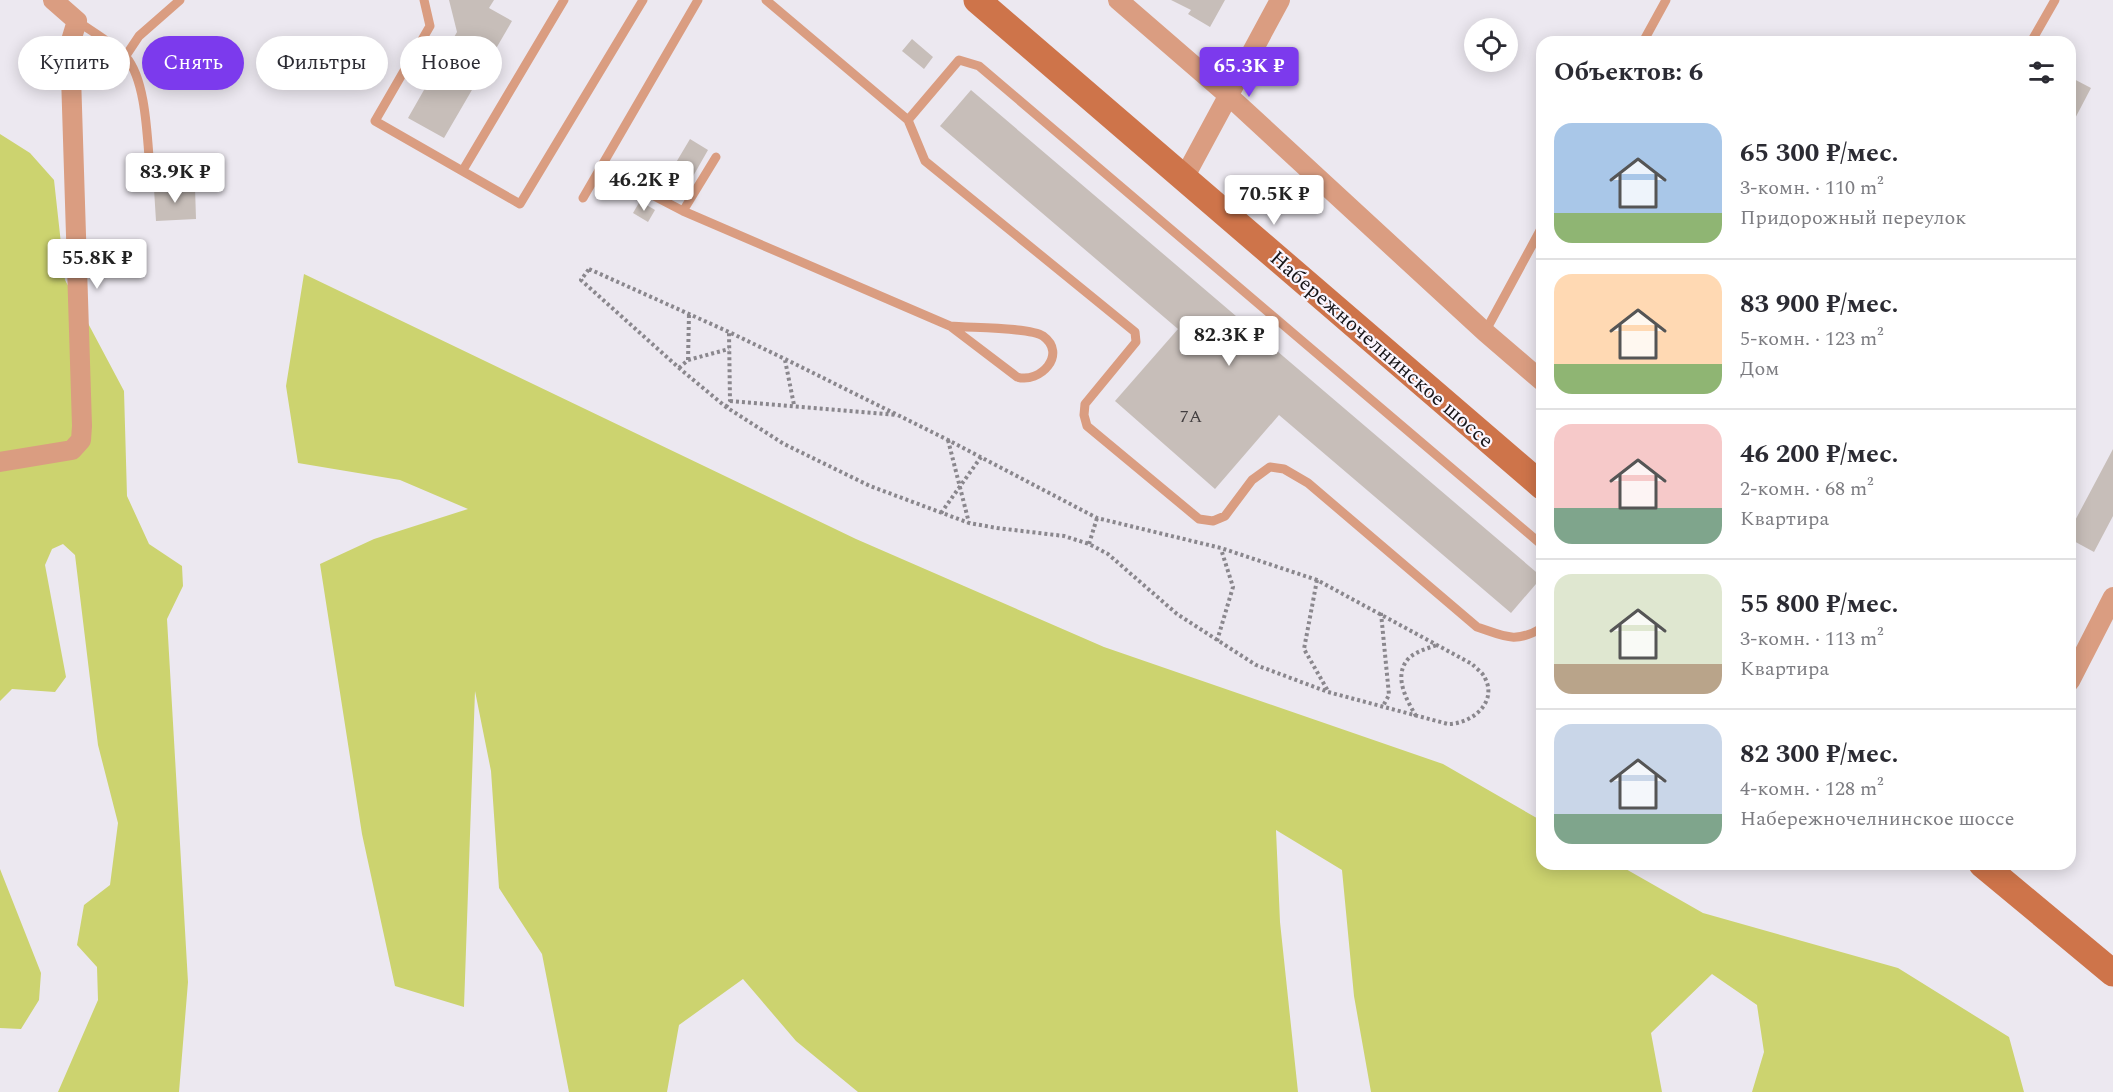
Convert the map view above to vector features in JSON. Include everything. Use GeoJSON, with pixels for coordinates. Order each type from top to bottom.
{"type":"FeatureCollection","features":[{"type":"Feature","properties":{"kind":"main road","name":"Набережночелнинское шоссе"},"geometry":{"type":"LineString","coordinates":[[977,0],[1536,481]]}},
{"type":"Feature","properties":{"kind":"main road"},"geometry":{"type":"LineString","coordinates":[[1989,870],[2113,974]]}},
{"type":"Feature","properties":{"kind":"street"},"geometry":{"type":"LineString","coordinates":[[0,462],[72,450],[81,440],[70,44],[77,21],[53,0]]}},
{"type":"Feature","properties":{"kind":"street"},"geometry":{"type":"LineString","coordinates":[[1118,0],[1229,96],[1485,332],[1536,376]]}},
{"type":"Feature","properties":{"kind":"street"},"geometry":{"type":"LineString","coordinates":[[1184,178],[1280,0]]}},
{"type":"Feature","properties":{"kind":"street"},"geometry":{"type":"LineString","coordinates":[[2076,669],[2113,597]]}},
{"type":"Feature","properties":{"kind":"lane"},"geometry":{"type":"LineString","coordinates":[[130,50],[139,36],[180,0]]}},
{"type":"Feature","properties":{"kind":"lane"},"geometry":{"type":"LineString","coordinates":[[424,0],[430,26],[375,121],[520,204],[643,0]]}},
{"type":"Feature","properties":{"kind":"lane"},"geometry":{"type":"LineString","coordinates":[[463,170],[564,0]]}},
{"type":"Feature","properties":{"kind":"lane"},"geometry":{"type":"LineString","coordinates":[[583,198],[698,0]]}},
{"type":"Feature","properties":{"kind":"lane"},"geometry":{"type":"LineString","coordinates":[[766,0],[908,120],[925,161],[1135,332],[1136,342],[1085,404],[1084,415],[1087,426],[1199,519],[1213,521],[1225,516],[1252,480],[1270,467],[1284,469],[1308,483],[1477,627],[1511,638],[1528,636],[1536,631]]}},
{"type":"Feature","properties":{"kind":"lane"},"geometry":{"type":"LineString","coordinates":[[1647,36],[1666,0]]}},
{"type":"Feature","properties":{"kind":"lane"},"geometry":{"type":"LineString","coordinates":[[2034,36],[2055,0]]}},
{"type":"Feature","properties":{"kind":"lane"},"geometry":{"type":"LineString","coordinates":[[77,21],[97,36]]}},
{"type":"Feature","properties":{"kind":"lane"},"geometry":{"type":"LineString","coordinates":[[908,120],[959,60],[979,66],[1536,540]]}},
{"type":"Feature","properties":{"kind":"lane"},"geometry":{"type":"LineString","coordinates":[[130,64],[142,96],[151,180]]}},
{"type":"Feature","properties":{"kind":"lane"},"geometry":{"type":"LineString","coordinates":[[683,212],[716,157]]}},
{"type":"Feature","properties":{"kind":"lane"},"geometry":{"type":"LineString","coordinates":[[602,166],[683,212],[950,326],[1017,377],[1025,380],[1033,378],[1049,367],[1053,359],[1050,343],[1034,332],[950,326]]}},
{"type":"Feature","properties":{"kind":"lane"},"geometry":{"type":"LineString","coordinates":[[1485,332],[1536,238]]}},
{"type":"Feature","properties":{"kind":"path"},"geometry":{"type":"LineString","coordinates":[[589,269],[689,314],[901,416],[1097,518],[1221,548],[1317,580],[1472,664],[1485,678],[1488,693],[1484,707],[1461,724],[1448,724],[1328,692],[1256,665],[1217,641],[1178,614],[1108,554],[1089,544],[1064,536],[969,523],[870,486],[784,444],[726,407],[678,368],[581,280],[589,269]]}},
{"type":"Feature","properties":{"kind":"path"},"geometry":{"type":"LineString","coordinates":[[688,360],[689,314]]}},
{"type":"Feature","properties":{"kind":"path"},"geometry":{"type":"LineString","coordinates":[[726,407],[730,401],[729,332]]}},
{"type":"Feature","properties":{"kind":"path"},"geometry":{"type":"LineString","coordinates":[[678,368],[688,360],[729,349]]}},
{"type":"Feature","properties":{"kind":"path"},"geometry":{"type":"LineString","coordinates":[[785,359],[794,406]]}},
{"type":"Feature","properties":{"kind":"path"},"geometry":{"type":"LineString","coordinates":[[730,401],[901,416]]}},
{"type":"Feature","properties":{"kind":"path"},"geometry":{"type":"LineString","coordinates":[[948,440],[969,523]]}},
{"type":"Feature","properties":{"kind":"path"},"geometry":{"type":"LineString","coordinates":[[941,513],[981,457]]}},
{"type":"Feature","properties":{"kind":"path"},"geometry":{"type":"LineString","coordinates":[[1089,544],[1097,518]]}},
{"type":"Feature","properties":{"kind":"path"},"geometry":{"type":"LineString","coordinates":[[1217,641],[1233,587],[1221,548]]}},
{"type":"Feature","properties":{"kind":"path"},"geometry":{"type":"LineString","coordinates":[[1317,580],[1304,649],[1328,692]]}},
{"type":"Feature","properties":{"kind":"path"},"geometry":{"type":"LineString","coordinates":[[1380,613],[1389,694],[1383,706]]}},
{"type":"Feature","properties":{"kind":"path"},"geometry":{"type":"LineString","coordinates":[[1416,716],[1403,690],[1401,678],[1404,666],[1409,658],[1438,645]]}},
{"type":"Feature","properties":{"kind":"green space"},"geometry":{"type":"Polygon","coordinates":[[[0,134],[30,153],[54,180],[65,280],[124,391],[127,496],[149,544],[182,566],[183,586],[167,619],[188,982],[179,1092],[58,1092],[98,1000],[97,967],[77,945],[84,905],[110,885],[118,823],[98,745],[75,555],[63,544],[52,549],[45,565],[66,677],[55,692],[12,689],[0,701],[0,134]]]}},
{"type":"Feature","properties":{"kind":"green space"},"geometry":{"type":"Polygon","coordinates":[[[304,274],[856,539],[1104,647],[1443,764],[1536,818],[1536,870],[1628,870],[1703,913],[1898,968],[2009,1037],[2024,1092],[1752,1092],[1764,1052],[1757,1005],[1712,974],[1651,1033],[1662,1092],[1371,1092],[1354,996],[1342,870],[1276,830],[1280,922],[1298,1092],[858,1092],[796,1041],[743,979],[679,1025],[667,1092],[569,1092],[542,954],[499,888],[491,771],[475,691],[464,1007],[395,986],[362,834],[320,564],[374,539],[468,509],[400,480],[298,463],[286,386],[304,274]]]}},
{"type":"Feature","properties":{"kind":"green space"},"geometry":{"type":"Polygon","coordinates":[[[0,869],[41,973],[39,1000],[21,1029],[0,1028],[0,869]]]}},
{"type":"Feature","properties":{"kind":"building"},"geometry":{"type":"Polygon","coordinates":[[[449,0],[494,0],[489,8],[512,21],[502,38],[502,36],[455,36],[457,32],[449,0]]]}},
{"type":"Feature","properties":{"kind":"building"},"geometry":{"type":"Polygon","coordinates":[[[1171,0],[1225,0],[1210,27],[1188,14],[1191,10],[1171,0]]]}},
{"type":"Feature","properties":{"kind":"building"},"geometry":{"type":"Polygon","coordinates":[[[912,39],[933,57],[924,69],[902,51],[912,39]]]}},
{"type":"Feature","properties":{"kind":"building"},"geometry":{"type":"Polygon","coordinates":[[[2076,80],[2091,88],[2076,117],[2076,80]]]}},
{"type":"Feature","properties":{"kind":"building"},"geometry":{"type":"Polygon","coordinates":[[[424,90],[472,90],[444,138],[408,118],[424,90]]]}},
{"type":"Feature","properties":{"kind":"building"},"geometry":{"type":"Polygon","coordinates":[[[971,90],[1536,572],[1536,584],[1511,613],[1279,415],[1215,489],[1115,401],[1178,329],[940,126],[971,90]]]}},
{"type":"Feature","properties":{"kind":"building"},"geometry":{"type":"Polygon","coordinates":[[[690,139],[708,150],[684,192],[665,181],[690,139]]]}},
{"type":"Feature","properties":{"kind":"building"},"geometry":{"type":"Polygon","coordinates":[[[195,187],[196,219],[156,221],[154,189],[195,187]]]}},
{"type":"Feature","properties":{"kind":"building"},"geometry":{"type":"Polygon","coordinates":[[[640,201],[655,210],[648,222],[633,213],[640,201]]]}},
{"type":"Feature","properties":{"kind":"building"},"geometry":{"type":"Polygon","coordinates":[[[2113,449],[2113,516],[2094,552],[2076,542],[2076,519],[2113,449]]]}}]}
